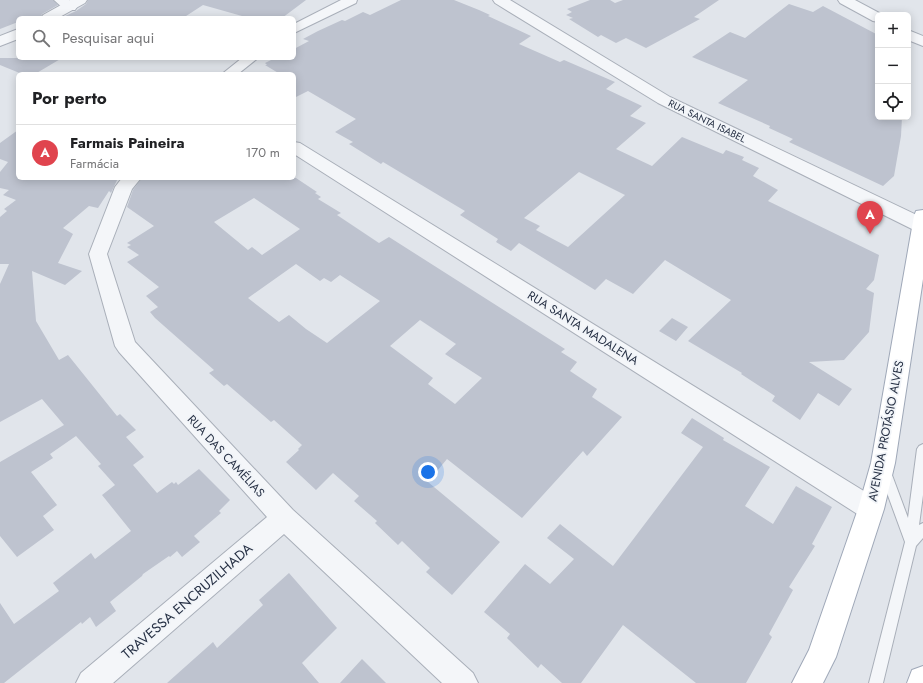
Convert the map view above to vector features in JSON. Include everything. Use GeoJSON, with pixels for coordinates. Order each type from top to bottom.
{"type":"FeatureCollection","features":[{"type":"Feature","properties":{"kind":"main road","name":"AVENIDA PROTÁSIO ALVES"},"geometry":{"type":"LineString","coordinates":[[807,683],[821,657],[871,509],[883,463],[923,223]]}},
{"type":"Feature","properties":{"kind":"street"},"geometry":{"type":"LineString","coordinates":[[296,28],[351,0]]}},
{"type":"Feature","properties":{"kind":"street","name":"RUA SANTA ISABEL"},"geometry":{"type":"LineString","coordinates":[[500,0],[664,100],[923,223]]}},
{"type":"Feature","properties":{"kind":"street"},"geometry":{"type":"LineString","coordinates":[[845,0],[875,16]]}},
{"type":"Feature","properties":{"kind":"street"},"geometry":{"type":"LineString","coordinates":[[51,16],[70,2]]}},
{"type":"Feature","properties":{"kind":"street"},"geometry":{"type":"LineString","coordinates":[[0,42],[16,34]]}},
{"type":"Feature","properties":{"kind":"street"},"geometry":{"type":"LineString","coordinates":[[911,36],[923,42]]}},
{"type":"Feature","properties":{"kind":"street"},"geometry":{"type":"LineString","coordinates":[[232,72],[248,60]]}},
{"type":"Feature","properties":{"kind":"street","name":"RUA SANTA MADALENA"},"geometry":{"type":"LineString","coordinates":[[296,148],[871,509]]}},
{"type":"Feature","properties":{"kind":"street","name":"RUA DAS CAMÉLIAS"},"geometry":{"type":"LineString","coordinates":[[130,180],[124,187],[98,254],[126,346],[284,518],[463,683]]}},
{"type":"Feature","properties":{"kind":"street","name":"TRAVESSA ENCRUZILHADA"},"geometry":{"type":"LineString","coordinates":[[91,683],[284,518]]}},
{"type":"Feature","properties":{"kind":"lane"},"geometry":{"type":"LineString","coordinates":[[876,683],[911,543],[923,449]]}},
{"type":"Feature","properties":{"kind":"lane"},"geometry":{"type":"LineString","coordinates":[[883,463],[911,543]]}},
{"type":"Feature","properties":{"kind":"lane"},"geometry":{"type":"LineString","coordinates":[[911,543],[923,529]]}},
{"type":"Feature","properties":{"kind":"building"},"geometry":{"type":"Polygon","coordinates":[[[0,0],[53,0],[58,5],[41,16],[16,16],[16,23],[0,29],[0,0]]]}},
{"type":"Feature","properties":{"kind":"building"},"geometry":{"type":"Polygon","coordinates":[[[88,0],[306,0],[285,16],[242,16],[203,5],[186,16],[65,16],[86,4],[88,0]]]}},
{"type":"Feature","properties":{"kind":"building"},"geometry":{"type":"Polygon","coordinates":[[[401,0],[454,0],[490,15],[488,16],[531,36],[519,44],[560,62],[564,60],[615,82],[606,89],[642,106],[630,116],[646,123],[616,149],[652,166],[682,137],[723,154],[726,150],[744,157],[742,160],[759,168],[753,176],[778,190],[768,201],[879,255],[874,280],[866,289],[874,293],[869,332],[844,360],[809,362],[852,389],[839,406],[818,393],[800,420],[772,401],[775,396],[741,374],[742,373],[688,341],[731,300],[665,260],[633,294],[606,279],[595,290],[519,243],[511,251],[496,242],[498,239],[460,215],[465,211],[383,162],[381,164],[349,144],[353,142],[335,132],[356,119],[308,91],[296,97],[296,72],[277,72],[265,65],[267,65],[265,63],[271,60],[296,60],[296,48],[309,41],[303,39],[342,20],[345,21],[363,12],[370,15],[401,0]],[[579,172],[524,218],[540,226],[536,230],[568,247],[625,195],[579,172]]]}},
{"type":"Feature","properties":{"kind":"building"},"geometry":{"type":"Polygon","coordinates":[[[590,0],[610,0],[615,3],[623,0],[719,0],[694,17],[700,19],[646,48],[626,38],[616,43],[601,35],[598,37],[569,19],[573,18],[566,15],[572,12],[567,9],[590,0]]]}},
{"type":"Feature","properties":{"kind":"building"},"geometry":{"type":"Polygon","coordinates":[[[789,4],[813,12],[823,6],[875,33],[875,120],[902,120],[901,136],[894,176],[883,186],[789,142],[793,139],[769,128],[770,126],[718,103],[748,80],[692,57],[730,32],[745,38],[789,4]]]}},
{"type":"Feature","properties":{"kind":"building"},"geometry":{"type":"Polygon","coordinates":[[[0,58],[16,58],[16,60],[59,60],[38,72],[17,72],[0,65],[0,58]]]}},
{"type":"Feature","properties":{"kind":"building"},"geometry":{"type":"Polygon","coordinates":[[[16,131],[16,180],[117,180],[111,193],[109,191],[98,208],[89,206],[63,228],[73,234],[58,263],[82,271],[65,285],[32,271],[36,321],[59,360],[68,355],[117,416],[120,414],[136,430],[126,437],[144,457],[133,465],[157,493],[172,482],[174,484],[176,482],[178,485],[199,469],[230,500],[219,511],[221,513],[194,536],[200,542],[182,557],[177,551],[170,557],[169,556],[143,574],[110,602],[116,611],[96,627],[90,617],[82,624],[81,622],[4,683],[0,683],[0,603],[14,624],[59,591],[53,583],[91,553],[95,559],[131,531],[102,495],[115,485],[98,466],[101,464],[76,436],[50,454],[53,458],[31,472],[57,505],[43,516],[54,530],[17,557],[0,536],[0,462],[64,425],[42,399],[0,422],[0,284],[9,264],[0,264],[0,217],[7,211],[4,209],[16,200],[3,195],[9,190],[0,188],[0,172],[8,162],[0,159],[0,143],[16,131]]]}},
{"type":"Feature","properties":{"kind":"building"},"geometry":{"type":"Polygon","coordinates":[[[296,178],[317,192],[315,193],[321,197],[318,199],[341,213],[337,215],[379,243],[389,237],[565,349],[561,352],[577,362],[570,371],[597,389],[592,397],[622,417],[587,456],[583,451],[522,518],[447,459],[428,482],[500,542],[452,595],[426,572],[430,568],[402,541],[398,545],[375,523],[377,521],[354,501],[359,496],[333,473],[316,490],[286,462],[299,450],[298,449],[302,445],[274,420],[271,422],[227,384],[224,386],[209,373],[214,370],[155,318],[150,312],[158,307],[146,296],[159,287],[127,262],[139,255],[127,247],[131,245],[127,243],[154,226],[127,207],[133,190],[140,180],[296,180],[296,178]],[[254,198],[214,222],[248,250],[252,247],[262,255],[300,229],[254,198]],[[296,264],[248,298],[279,322],[289,315],[327,343],[380,301],[340,275],[331,282],[324,278],[320,281],[296,264]],[[420,320],[390,346],[433,378],[428,384],[455,404],[482,378],[445,354],[456,344],[420,320]]]}},
{"type":"Feature","properties":{"kind":"building"},"geometry":{"type":"Polygon","coordinates":[[[672,318],[688,327],[676,341],[659,331],[672,318]]]}},
{"type":"Feature","properties":{"kind":"building"},"geometry":{"type":"Polygon","coordinates":[[[692,418],[724,438],[723,440],[770,467],[745,506],[773,524],[796,486],[832,507],[812,544],[815,546],[789,587],[793,590],[769,634],[772,637],[746,683],[696,683],[623,625],[581,683],[562,683],[541,664],[538,668],[507,638],[510,634],[484,612],[525,564],[550,584],[574,559],[547,538],[560,524],[613,566],[703,447],[681,433],[692,418]]]}},
{"type":"Feature","properties":{"kind":"building"},"geometry":{"type":"Polygon","coordinates":[[[289,573],[337,628],[302,663],[319,683],[167,683],[213,642],[217,648],[263,605],[259,600],[289,573]]]}},
{"type":"Feature","properties":{"kind":"building"},"geometry":{"type":"Polygon","coordinates":[[[362,659],[386,683],[340,683],[362,659]]]}},
{"type":"Feature","properties":{"kind":"place","name":"Farmais Paineira"},"geometry":{"type":"Point","coordinates":[870,234]}}]}
